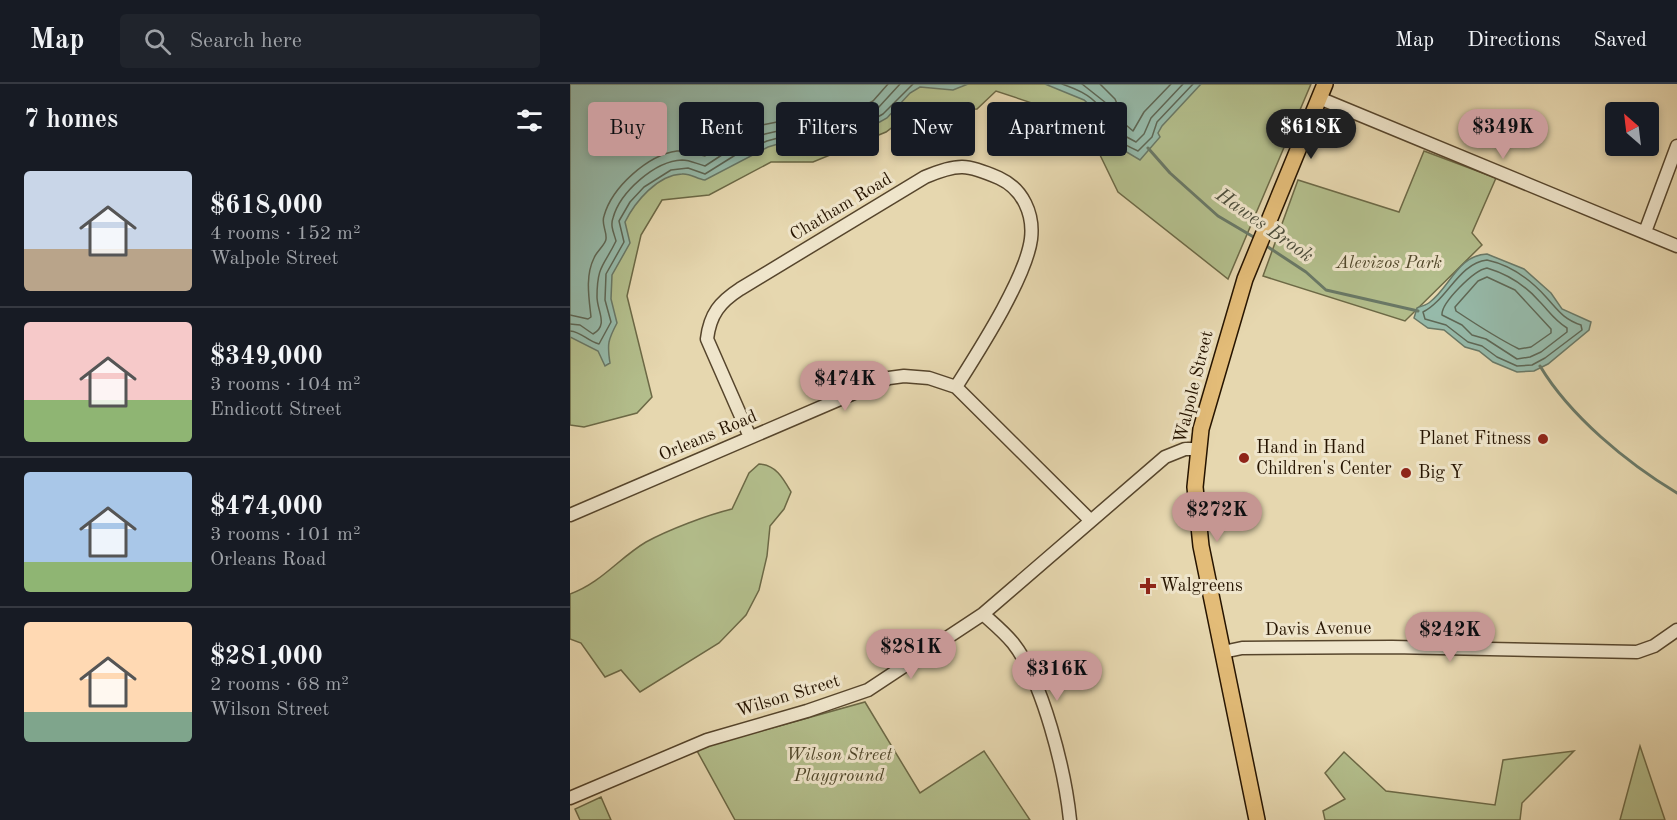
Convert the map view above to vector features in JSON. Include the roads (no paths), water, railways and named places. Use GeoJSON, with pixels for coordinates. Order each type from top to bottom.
{"type":"FeatureCollection","features":[{"type":"Feature","properties":{"kind":"main road","name":"Walpole Street"},"geometry":{"type":"LineString","coordinates":[[1257,820],[1197,516],[1198,449],[1233,316],[1250,265],[1322,91]]}},
{"type":"Feature","properties":{"kind":"street"},"geometry":{"type":"LineString","coordinates":[[1322,91],[1515,181],[1677,246]]}},
{"type":"Feature","properties":{"kind":"street"},"geometry":{"type":"LineString","coordinates":[[1645,232],[1677,146]]}},
{"type":"Feature","properties":{"kind":"street","name":"Chatham Road"},"geometry":{"type":"LineString","coordinates":[[750,437],[707,339],[709,324],[715,310],[723,300],[740,289],[926,177],[958,165],[975,168],[1010,183],[1020,193],[1031,223],[1031,240],[1023,265],[985,341],[956,387]]}},
{"type":"Feature","properties":{"kind":"street","name":"Orleans Road"},"geometry":{"type":"LineString","coordinates":[[570,515],[889,378],[904,376],[928,378],[956,387],[1048,481],[1089,519]]}},
{"type":"Feature","properties":{"kind":"street","name":"Wilson Street"},"geometry":{"type":"LineString","coordinates":[[570,798],[707,740],[807,711],[868,690],[983,614],[1089,519],[1165,457],[1185,448],[1198,449]]}},
{"type":"Feature","properties":{"kind":"street"},"geometry":{"type":"LineString","coordinates":[[983,614],[1012,642],[1034,681],[1065,775],[1070,820]]}},
{"type":"Feature","properties":{"kind":"street","name":"Davis Avenue"},"geometry":{"type":"LineString","coordinates":[[1223,652],[1242,648],[1374,646],[1637,652],[1646,650],[1677,630]]}},
{"type":"Feature","properties":{"kind":"water"},"geometry":{"type":"Polygon","coordinates":[[[570,84],[968,84],[953,90],[920,87],[902,102],[891,102],[891,114],[879,122],[879,102],[776,102],[776,145],[764,149],[764,102],[679,102],[679,156],[751,156],[705,180],[688,174],[664,179],[641,198],[625,222],[630,243],[612,275],[611,299],[617,323],[609,342],[610,363],[605,366],[598,351],[570,337],[570,84]]]}},
{"type":"Feature","properties":{"kind":"water"},"geometry":{"type":"Polygon","coordinates":[[[1045,84],[1201,84],[1162,126],[1158,133],[1160,137],[1140,160],[1127,152],[1127,102],[1086,102],[1045,84]]]}},
{"type":"Feature","properties":{"kind":"water"},"geometry":{"type":"Polygon","coordinates":[[[1487,254],[1524,269],[1551,293],[1562,309],[1591,322],[1589,330],[1548,364],[1534,371],[1517,372],[1493,362],[1479,351],[1465,347],[1444,330],[1428,328],[1414,318],[1417,308],[1429,303],[1437,296],[1461,266],[1477,256],[1487,254]]]}},
{"type":"Feature","properties":{"kind":"waterway","name":"Hawes Brook"},"geometry":{"type":"LineString","coordinates":[[1148,148],[1170,173],[1218,216],[1257,239]]}},
{"type":"Feature","properties":{"kind":"waterway","name":"Hawes Brook"},"geometry":{"type":"LineString","coordinates":[[1265,245],[1306,272],[1326,290],[1418,311]]}},
{"type":"Feature","properties":{"kind":"waterway","name":"Hawes Brook"},"geometry":{"type":"LineString","coordinates":[[1540,366],[1567,403],[1601,437],[1639,468],[1677,493]]}},
{"type":"Feature","properties":{"kind":"place","name":"Planet Fitness"},"geometry":{"type":"Point","coordinates":[1543,439]}},
{"type":"Feature","properties":{"kind":"place","name":"Hand in Hand Children's Center"},"geometry":{"type":"Point","coordinates":[1244,458]}},
{"type":"Feature","properties":{"kind":"place","name":"Big Y"},"geometry":{"type":"Point","coordinates":[1406,473]}},
{"type":"Feature","properties":{"kind":"place","name":"Walgreens"},"geometry":{"type":"Point","coordinates":[1148,586]}},
{"type":"Feature","properties":{"kind":"park label","name":"Alevizos Park"},"geometry":{"type":"Point","coordinates":[1389,263]}},
{"type":"Feature","properties":{"kind":"park label","name":"Wilson Street Playground"},"geometry":{"type":"Point","coordinates":[839,765]}}]}
